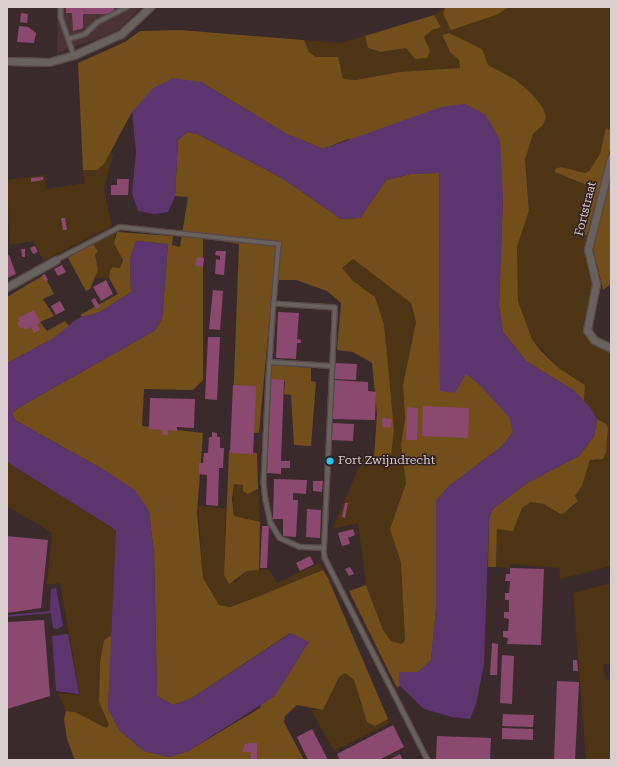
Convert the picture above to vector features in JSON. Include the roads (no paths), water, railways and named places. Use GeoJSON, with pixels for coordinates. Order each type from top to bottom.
{"type":"FeatureCollection","features":[{"type":"Feature","properties":{"kind":"street"},"geometry":{"type":"LineString","coordinates":[[7,60],[49,62],[74,55],[121,34],[150,7]]}},
{"type":"Feature","properties":{"kind":"street","name":"Fortstraat"},"geometry":{"type":"LineString","coordinates":[[611,158],[588,249],[596,284],[587,330],[594,340],[611,348]]}},
{"type":"Feature","properties":{"kind":"street"},"geometry":{"type":"LineString","coordinates":[[7,287],[56,260]]}},
{"type":"Feature","properties":{"kind":"lane"},"geometry":{"type":"LineString","coordinates":[[61,7],[61,17],[74,55]]}},
{"type":"Feature","properties":{"kind":"lane"},"geometry":{"type":"LineString","coordinates":[[69,39],[85,34],[98,22],[127,7]]}},
{"type":"Feature","properties":{"kind":"lane"},"geometry":{"type":"LineString","coordinates":[[56,260],[120,226],[279,244],[270,362],[264,482],[271,523],[275,532],[286,542],[300,547],[324,548]]}},
{"type":"Feature","properties":{"kind":"lane"},"geometry":{"type":"LineString","coordinates":[[274,304],[335,308],[324,548],[325,558],[428,760]]}},
{"type":"Feature","properties":{"kind":"lane"},"geometry":{"type":"LineString","coordinates":[[270,362],[332,366]]}},
{"type":"Feature","properties":{"kind":"waterway"},"geometry":{"type":"LineString","coordinates":[[7,616],[51,612]]}},
{"type":"Feature","properties":{"kind":"place","name":"Fort Zwijndrecht"},"geometry":{"type":"Point","coordinates":[330,461]}}]}
